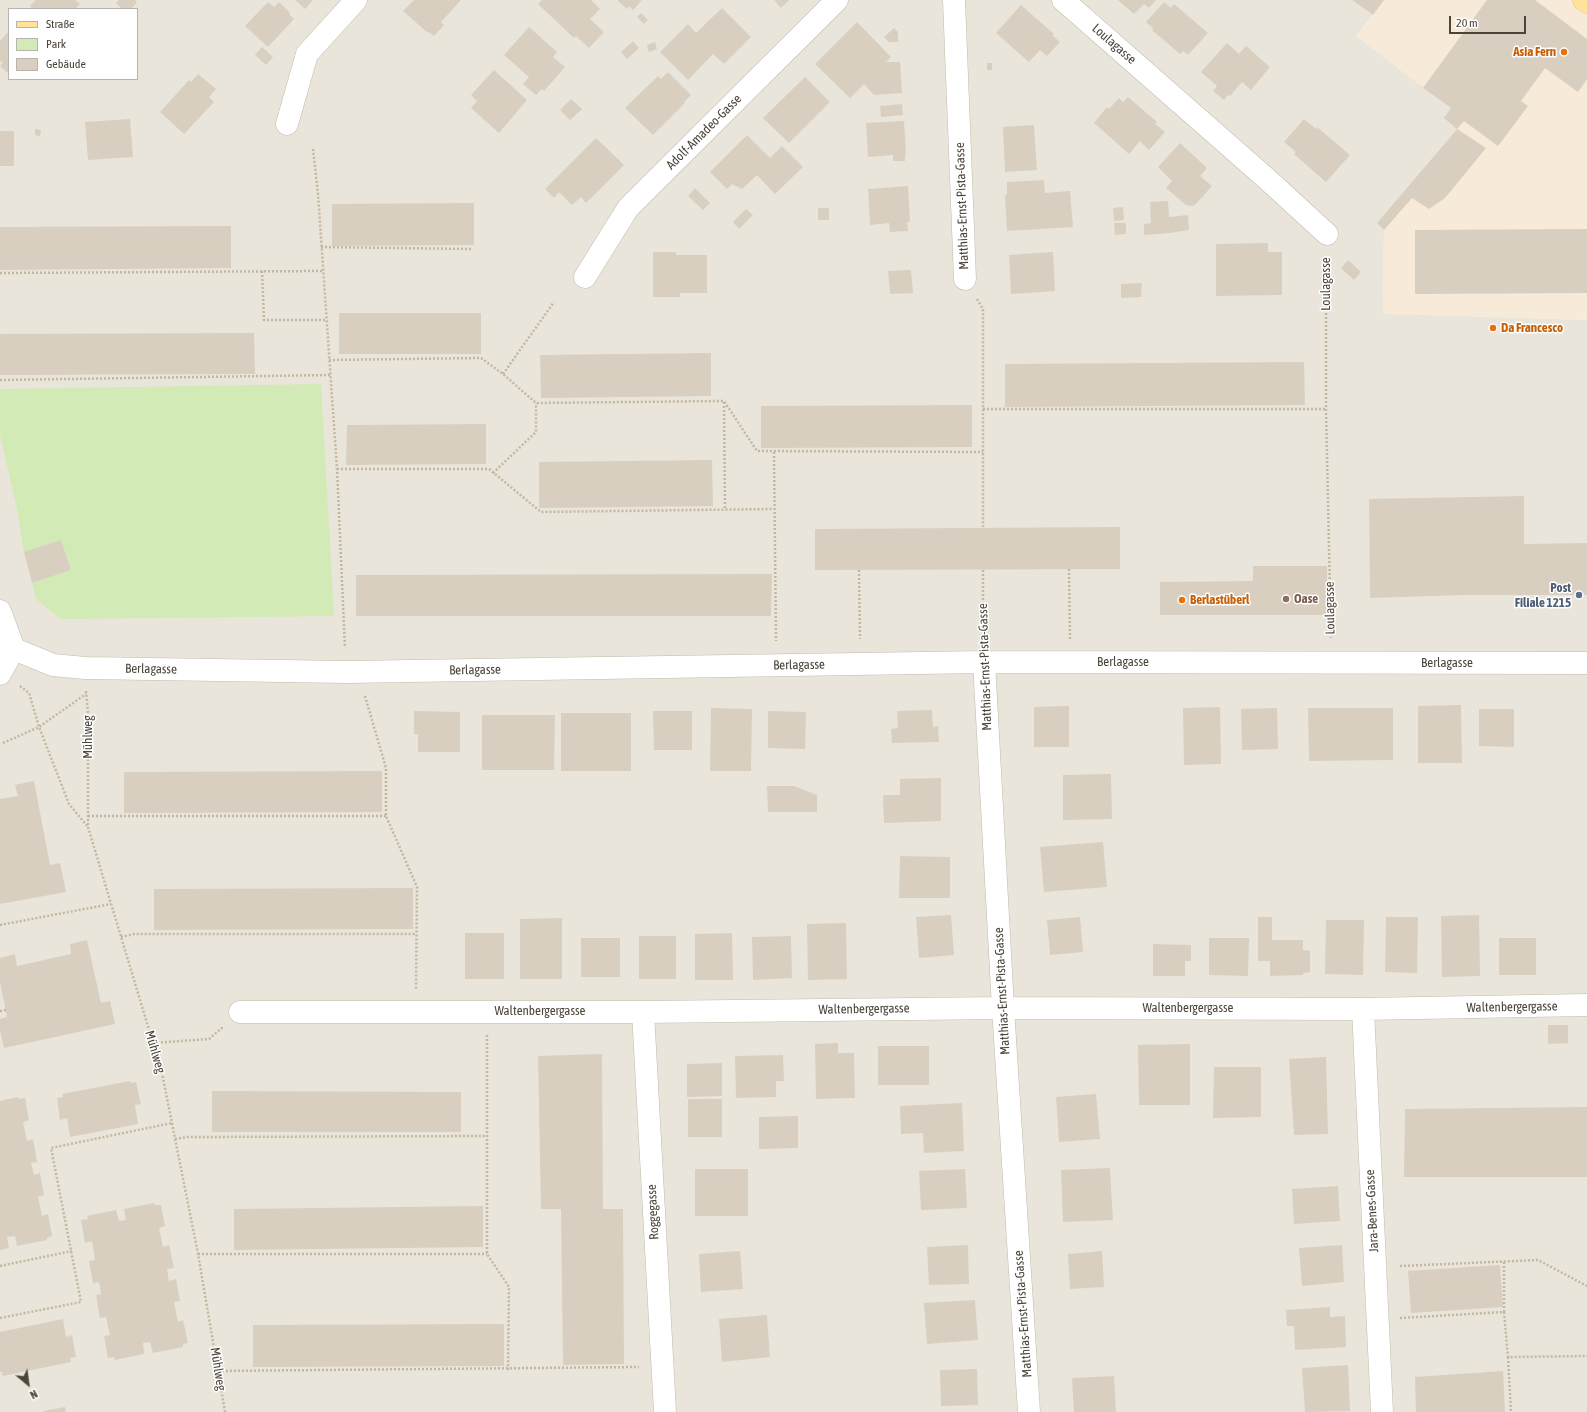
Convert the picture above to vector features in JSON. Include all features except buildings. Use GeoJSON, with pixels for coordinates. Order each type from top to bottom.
{"type":"FeatureCollection","features":[{"type":"Feature","properties":{"kind":"street"},"geometry":{"type":"LineString","coordinates":[[287,124],[307,54],[356,0]]}},
{"type":"Feature","properties":{"kind":"street","name":"Adolf-Amadeo-Gasse"},"geometry":{"type":"LineString","coordinates":[[585,277],[628,208],[837,0]]}},
{"type":"Feature","properties":{"kind":"street","name":"Matthias-Ernst-Pista-Gasse"},"geometry":{"type":"LineString","coordinates":[[954,0],[965,279]]}},
{"type":"Feature","properties":{"kind":"street","name":"Loulagasse"},"geometry":{"type":"LineString","coordinates":[[1063,0],[1268,179],[1327,234]]}},
{"type":"Feature","properties":{"kind":"street"},"geometry":{"type":"LineString","coordinates":[[0,611],[7,649],[1,673]]}},
{"type":"Feature","properties":{"kind":"street","name":"Berlagasse"},"geometry":{"type":"LineString","coordinates":[[7,649],[53,665],[85,668],[353,672],[984,662],[1587,662]]}},
{"type":"Feature","properties":{"kind":"street","name":"Matthias-Ernst-Pista-Gasse"},"geometry":{"type":"LineString","coordinates":[[984,662],[1003,1008],[1029,1412]]}},
{"type":"Feature","properties":{"kind":"street","name":"Waltenbergergasse"},"geometry":{"type":"LineString","coordinates":[[240,1012],[643,1012],[1003,1008],[1363,1009],[1587,1005]]}},
{"type":"Feature","properties":{"kind":"street","name":"Jara-Benes-Gasse"},"geometry":{"type":"LineString","coordinates":[[1363,1009],[1382,1412]]}},
{"type":"Feature","properties":{"kind":"street","name":"Roggegasse"},"geometry":{"type":"LineString","coordinates":[[643,1012],[665,1412]]}},
{"type":"Feature","properties":{"kind":"path"},"geometry":{"type":"LineString","coordinates":[[313,148],[337,469],[343,625],[353,672],[386,768],[386,816],[417,887],[416,1011]]}},
{"type":"Feature","properties":{"kind":"path","name":"Loulagasse"},"geometry":{"type":"LineString","coordinates":[[1327,234],[1326,409],[1331,663]]}},
{"type":"Feature","properties":{"kind":"path"},"geometry":{"type":"LineString","coordinates":[[321,247],[472,249]]}},
{"type":"Feature","properties":{"kind":"path"},"geometry":{"type":"LineString","coordinates":[[262,271],[264,320],[326,320]]}},
{"type":"Feature","properties":{"kind":"path"},"geometry":{"type":"LineString","coordinates":[[0,273],[323,271]]}},
{"type":"Feature","properties":{"kind":"path","name":"Matthias-Ernst-Pista-Gasse"},"geometry":{"type":"LineString","coordinates":[[965,279],[983,309],[983,527]]}},
{"type":"Feature","properties":{"kind":"path"},"geometry":{"type":"LineString","coordinates":[[503,374],[554,302]]}},
{"type":"Feature","properties":{"kind":"path"},"geometry":{"type":"LineString","coordinates":[[329,360],[481,358],[503,374],[536,403],[724,401]]}},
{"type":"Feature","properties":{"kind":"path"},"geometry":{"type":"LineString","coordinates":[[0,380],[330,375]]}},
{"type":"Feature","properties":{"kind":"path"},"geometry":{"type":"LineString","coordinates":[[724,401],[757,451],[983,452]]}},
{"type":"Feature","properties":{"kind":"path"},"geometry":{"type":"LineString","coordinates":[[724,401],[724,510]]}},
{"type":"Feature","properties":{"kind":"path"},"geometry":{"type":"LineString","coordinates":[[493,474],[536,432],[536,403]]}},
{"type":"Feature","properties":{"kind":"path"},"geometry":{"type":"LineString","coordinates":[[983,409],[1326,409]]}},
{"type":"Feature","properties":{"kind":"path"},"geometry":{"type":"LineString","coordinates":[[774,452],[776,665]]}},
{"type":"Feature","properties":{"kind":"path"},"geometry":{"type":"LineString","coordinates":[[337,469],[489,469],[493,474],[541,512],[774,509]]}},
{"type":"Feature","properties":{"kind":"path"},"geometry":{"type":"LineString","coordinates":[[1069,569],[1070,662]]}},
{"type":"Feature","properties":{"kind":"path"},"geometry":{"type":"LineString","coordinates":[[859,570],[859,622]]}},
{"type":"Feature","properties":{"kind":"path","name":"Matthias-Ernst-Pista-Gasse"},"geometry":{"type":"LineString","coordinates":[[983,570],[984,662]]}},
{"type":"Feature","properties":{"kind":"path"},"geometry":{"type":"LineString","coordinates":[[1,673],[29,693],[39,726],[70,804],[88,827]]}},
{"type":"Feature","properties":{"kind":"path","name":"Mühlweg"},"geometry":{"type":"LineString","coordinates":[[39,726],[87,694],[88,827],[162,1073],[198,1254],[225,1412]]}},
{"type":"Feature","properties":{"kind":"path"},"geometry":{"type":"LineString","coordinates":[[3,743],[39,726]]}},
{"type":"Feature","properties":{"kind":"path"},"geometry":{"type":"LineString","coordinates":[[88,816],[386,816]]}},
{"type":"Feature","properties":{"kind":"path"},"geometry":{"type":"LineString","coordinates":[[0,925],[111,904]]}},
{"type":"Feature","properties":{"kind":"path"},"geometry":{"type":"LineString","coordinates":[[121,937],[134,934],[416,934]]}},
{"type":"Feature","properties":{"kind":"path"},"geometry":{"type":"LineString","coordinates":[[0,1011],[6,1010]]}},
{"type":"Feature","properties":{"kind":"path"},"geometry":{"type":"LineString","coordinates":[[479,1011],[487,1136],[487,1254],[509,1287],[508,1370]]}},
{"type":"Feature","properties":{"kind":"path"},"geometry":{"type":"LineString","coordinates":[[153,1043],[210,1039],[240,1012]]}},
{"type":"Feature","properties":{"kind":"path"},"geometry":{"type":"LineString","coordinates":[[0,1318],[82,1302],[51,1148],[172,1124]]}},
{"type":"Feature","properties":{"kind":"path"},"geometry":{"type":"LineString","coordinates":[[175,1139],[196,1137],[487,1136]]}},
{"type":"Feature","properties":{"kind":"path"},"geometry":{"type":"LineString","coordinates":[[0,1266],[72,1251]]}},
{"type":"Feature","properties":{"kind":"path"},"geometry":{"type":"LineString","coordinates":[[198,1254],[487,1254]]}},
{"type":"Feature","properties":{"kind":"path"},"geometry":{"type":"LineString","coordinates":[[1395,1267],[1538,1260],[1587,1286]]}},
{"type":"Feature","properties":{"kind":"path"},"geometry":{"type":"LineString","coordinates":[[1504,1261],[1504,1312],[1511,1412]]}},
{"type":"Feature","properties":{"kind":"path"},"geometry":{"type":"LineString","coordinates":[[1397,1318],[1504,1312]]}},
{"type":"Feature","properties":{"kind":"path"},"geometry":{"type":"LineString","coordinates":[[1508,1357],[1587,1356]]}},
{"type":"Feature","properties":{"kind":"path"},"geometry":{"type":"LineString","coordinates":[[218,1371],[508,1370],[643,1367]]}},
{"type":"Feature","properties":{"kind":"shaded area"},"geometry":{"type":"Polygon","coordinates":[[[0,0],[1352,0],[1373,15],[1356,36],[1451,108],[1457,129],[1377,223],[1384,230],[1383,313],[1587,320],[1587,1412],[0,1412],[0,0]]]}},
{"type":"Feature","properties":{"kind":"shaded area"},"geometry":{"type":"Polygon","coordinates":[[[1352,0],[1587,0],[1587,320],[1383,314],[1384,230],[1377,223],[1457,129],[1444,118],[1451,108],[1356,36],[1373,16],[1352,0]]]}},
{"type":"Feature","properties":{"kind":"green space"},"geometry":{"type":"Polygon","coordinates":[[[321,384],[334,616],[61,619],[36,599],[32,583],[71,570],[61,540],[24,552],[17,509],[0,435],[0,389],[321,384]]]}},
{"type":"Feature","properties":{"kind":"place","name":"Asia Fern"},"geometry":{"type":"Point","coordinates":[1564,52]}},
{"type":"Feature","properties":{"kind":"place","name":"Da Francesco"},"geometry":{"type":"Point","coordinates":[1493,328]}},
{"type":"Feature","properties":{"kind":"place","name":"Post Filiale 1215"},"geometry":{"type":"Point","coordinates":[1579,595]}},
{"type":"Feature","properties":{"kind":"place","name":"Oase"},"geometry":{"type":"Point","coordinates":[1286,599]}},
{"type":"Feature","properties":{"kind":"place","name":"Berlastüberl"},"geometry":{"type":"Point","coordinates":[1182,600]}}]}
